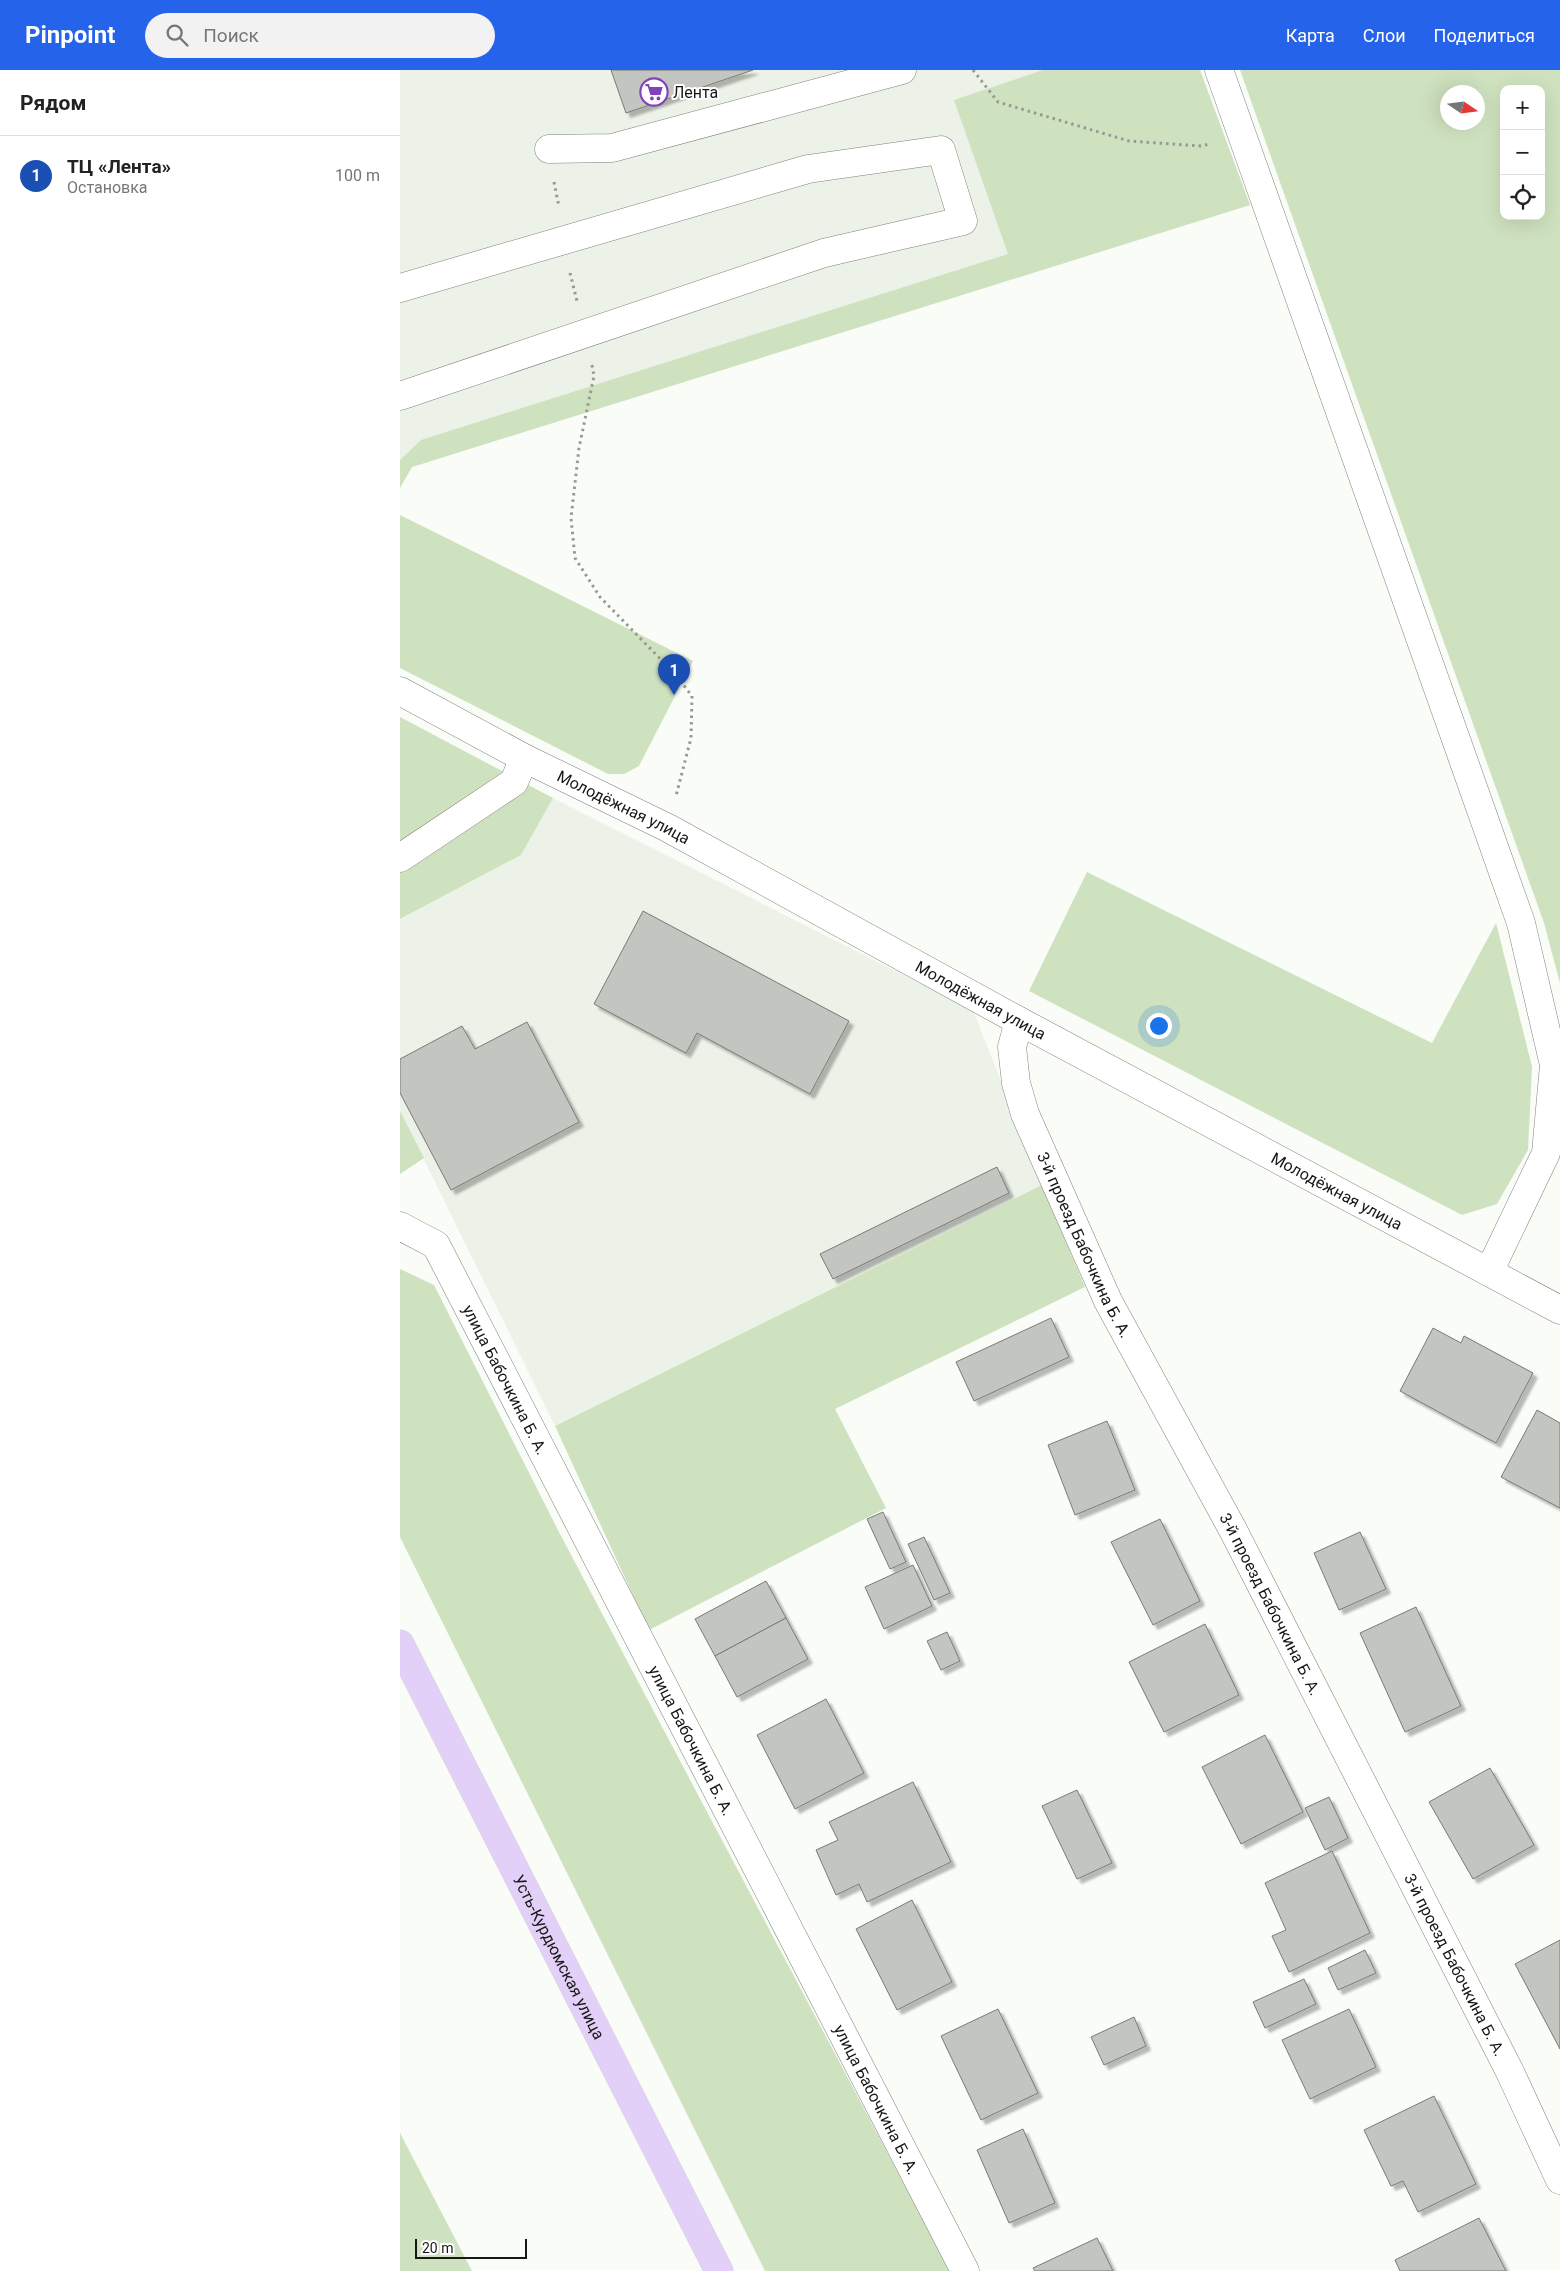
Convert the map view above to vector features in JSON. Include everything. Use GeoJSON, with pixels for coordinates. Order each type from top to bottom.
{"type":"FeatureCollection","features":[{"type":"Feature","properties":{"kind":"main road","name":"Усть-Курдюмская улица"},"geometry":{"type":"LineString","coordinates":[[400,1644],[719,2271]]}},
{"type":"Feature","properties":{"kind":"street"},"geometry":{"type":"LineString","coordinates":[[549,149],[612,148],[902,70]]}},
{"type":"Feature","properties":{"kind":"street"},"geometry":{"type":"LineString","coordinates":[[1219,70],[1520,924],[1554,1065],[1546,1153],[1489,1272]]}},
{"type":"Feature","properties":{"kind":"street"},"geometry":{"type":"LineString","coordinates":[[400,288],[808,169],[941,150],[963,221],[824,253],[400,396]]}},
{"type":"Feature","properties":{"kind":"street","name":"Молодёжная улица"},"geometry":{"type":"LineString","coordinates":[[400,691],[524,758],[668,828],[1019,1020],[1560,1310]]}},
{"type":"Feature","properties":{"kind":"street"},"geometry":{"type":"LineString","coordinates":[[400,858],[514,782],[524,758]]}},
{"type":"Feature","properties":{"kind":"street","name":"3-й проезд Бабочкина Б. А."},"geometry":{"type":"LineString","coordinates":[[1019,1020],[1012,1047],[1016,1083],[1025,1114],[1108,1301],[1233,1530],[1510,2072],[1560,2180]]}},
{"type":"Feature","properties":{"kind":"street","name":"улица Бабочкина Б. А."},"geometry":{"type":"LineString","coordinates":[[400,1226],[436,1245],[965,2271]]}},
{"type":"Feature","properties":{"kind":"path"},"geometry":{"type":"LineString","coordinates":[[973,70],[998,102],[1129,141],[1201,146],[1242,137]]}},
{"type":"Feature","properties":{"kind":"path"},"geometry":{"type":"LineString","coordinates":[[549,149],[564,240],[594,376],[579,448],[571,518],[575,558],[600,596],[676,674],[692,696],[692,738],[668,828]]}},
{"type":"Feature","properties":{"kind":"shaded area"},"geometry":{"type":"Polygon","coordinates":[[[400,70],[1200,70],[1250,205],[412,467],[400,488],[400,70]]]}},
{"type":"Feature","properties":{"kind":"shaded area"},"geometry":{"type":"Polygon","coordinates":[[[553,798],[973,1010],[1042,1185],[555,1426],[400,1111],[400,919],[521,855],[553,798]]]}},
{"type":"Feature","properties":{"kind":"green space"},"geometry":{"type":"Polygon","coordinates":[[[1043,70],[1200,70],[1250,205],[412,467],[400,488],[400,460],[421,440],[1008,254],[954,100],[1043,70]]]}},
{"type":"Feature","properties":{"kind":"green space"},"geometry":{"type":"Polygon","coordinates":[[[1240,70],[1560,70],[1560,983],[1544,923],[1240,70]]]}},
{"type":"Feature","properties":{"kind":"green space"},"geometry":{"type":"Polygon","coordinates":[[[400,515],[693,661],[639,766],[624,774],[608,774],[400,668],[400,515]]]}},
{"type":"Feature","properties":{"kind":"green space"},"geometry":{"type":"Polygon","coordinates":[[[400,717],[553,798],[521,855],[400,919],[400,717]]]}},
{"type":"Feature","properties":{"kind":"green space"},"geometry":{"type":"Polygon","coordinates":[[[1087,872],[1432,1043],[1496,923],[1532,1067],[1528,1150],[1497,1204],[1462,1215],[1029,991],[1087,872]]]}},
{"type":"Feature","properties":{"kind":"green space"},"geometry":{"type":"Polygon","coordinates":[[[400,1111],[424,1158],[400,1174],[400,1111]]]}},
{"type":"Feature","properties":{"kind":"green space"},"geometry":{"type":"Polygon","coordinates":[[[1042,1185],[1085,1287],[835,1409],[886,1508],[649,1630],[555,1426],[1042,1185]]]}},
{"type":"Feature","properties":{"kind":"green space"},"geometry":{"type":"Polygon","coordinates":[[[400,1269],[434,1285],[560,1534],[950,2271],[765,2271],[400,1537],[400,1269]]]}},
{"type":"Feature","properties":{"kind":"green space"},"geometry":{"type":"Polygon","coordinates":[[[400,2133],[472,2271],[400,2271],[400,2133]]]}},
{"type":"Feature","properties":{"kind":"building","name":"Лента"},"geometry":{"type":"Polygon","coordinates":[[[611,70],[753,70],[626,113],[611,70]]]}},
{"type":"Feature","properties":{"kind":"building"},"geometry":{"type":"Polygon","coordinates":[[[643,911],[849,1021],[810,1094],[697,1033],[686,1053],[594,1004],[643,911]]]}},
{"type":"Feature","properties":{"kind":"building"},"geometry":{"type":"Polygon","coordinates":[[[527,1022],[579,1122],[451,1190],[400,1093],[400,1059],[462,1026],[475,1049],[527,1022]]]}},
{"type":"Feature","properties":{"kind":"building"},"geometry":{"type":"Polygon","coordinates":[[[997,1167],[1009,1193],[833,1279],[820,1254],[997,1167]]]}},
{"type":"Feature","properties":{"kind":"building"},"geometry":{"type":"Polygon","coordinates":[[[1051,1318],[1069,1357],[974,1401],[956,1362],[1051,1318]]]}},
{"type":"Feature","properties":{"kind":"building"},"geometry":{"type":"Polygon","coordinates":[[[1433,1328],[1461,1343],[1464,1336],[1533,1373],[1496,1443],[1400,1391],[1433,1328]]]}},
{"type":"Feature","properties":{"kind":"building"},"geometry":{"type":"Polygon","coordinates":[[[1537,1410],[1560,1423],[1560,1508],[1501,1477],[1537,1410]]]}},
{"type":"Feature","properties":{"kind":"building"},"geometry":{"type":"Polygon","coordinates":[[[1107,1421],[1135,1490],[1075,1515],[1048,1445],[1107,1421]]]}},
{"type":"Feature","properties":{"kind":"building"},"geometry":{"type":"Polygon","coordinates":[[[883,1512],[906,1562],[890,1569],[867,1519],[883,1512]]]}},
{"type":"Feature","properties":{"kind":"building"},"geometry":{"type":"Polygon","coordinates":[[[1160,1519],[1200,1601],[1153,1625],[1111,1542],[1160,1519]]]}},
{"type":"Feature","properties":{"kind":"building"},"geometry":{"type":"Polygon","coordinates":[[[1360,1532],[1386,1589],[1339,1610],[1314,1553],[1360,1532]]]}},
{"type":"Feature","properties":{"kind":"building"},"geometry":{"type":"Polygon","coordinates":[[[924,1537],[950,1593],[934,1600],[908,1544],[924,1537]]]}},
{"type":"Feature","properties":{"kind":"building"},"geometry":{"type":"Polygon","coordinates":[[[913,1565],[932,1606],[884,1629],[865,1587],[913,1565]]]}},
{"type":"Feature","properties":{"kind":"building"},"geometry":{"type":"Polygon","coordinates":[[[766,1581],[786,1618],[715,1656],[695,1619],[766,1581]]]}},
{"type":"Feature","properties":{"kind":"building"},"geometry":{"type":"Polygon","coordinates":[[[1416,1607],[1461,1706],[1405,1732],[1360,1633],[1416,1607]]]}},
{"type":"Feature","properties":{"kind":"building"},"geometry":{"type":"Polygon","coordinates":[[[786,1618],[808,1659],[737,1697],[715,1656],[786,1618]]]}},
{"type":"Feature","properties":{"kind":"building"},"geometry":{"type":"Polygon","coordinates":[[[1205,1624],[1239,1695],[1164,1732],[1129,1662],[1205,1624]]]}},
{"type":"Feature","properties":{"kind":"building"},"geometry":{"type":"Polygon","coordinates":[[[947,1632],[960,1661],[941,1670],[927,1641],[947,1632]]]}},
{"type":"Feature","properties":{"kind":"building"},"geometry":{"type":"Polygon","coordinates":[[[826,1699],[864,1773],[795,1809],[757,1735],[826,1699]]]}},
{"type":"Feature","properties":{"kind":"building"},"geometry":{"type":"Polygon","coordinates":[[[1265,1735],[1303,1812],[1241,1844],[1202,1767],[1265,1735]]]}},
{"type":"Feature","properties":{"kind":"building"},"geometry":{"type":"Polygon","coordinates":[[[1490,1768],[1534,1845],[1473,1879],[1429,1802],[1490,1768]]]}},
{"type":"Feature","properties":{"kind":"building"},"geometry":{"type":"Polygon","coordinates":[[[913,1782],[951,1862],[867,1902],[859,1884],[836,1895],[816,1850],[838,1840],[829,1822],[913,1782]]]}},
{"type":"Feature","properties":{"kind":"building"},"geometry":{"type":"Polygon","coordinates":[[[1077,1790],[1112,1863],[1077,1879],[1042,1806],[1077,1790]]]}},
{"type":"Feature","properties":{"kind":"building"},"geometry":{"type":"Polygon","coordinates":[[[1329,1797],[1348,1838],[1325,1850],[1305,1808],[1329,1797]]]}},
{"type":"Feature","properties":{"kind":"building"},"geometry":{"type":"Polygon","coordinates":[[[1332,1851],[1370,1933],[1289,1972],[1272,1936],[1286,1930],[1265,1883],[1332,1851]]]}},
{"type":"Feature","properties":{"kind":"building"},"geometry":{"type":"Polygon","coordinates":[[[912,1900],[952,1982],[897,2010],[856,1929],[912,1900]]]}},
{"type":"Feature","properties":{"kind":"building"},"geometry":{"type":"Polygon","coordinates":[[[1560,1940],[1560,2049],[1515,1964],[1560,1940]]]}},
{"type":"Feature","properties":{"kind":"building"},"geometry":{"type":"Polygon","coordinates":[[[1365,1950],[1376,1973],[1338,1990],[1328,1968],[1365,1950]]]}},
{"type":"Feature","properties":{"kind":"building"},"geometry":{"type":"Polygon","coordinates":[[[1304,1979],[1316,2004],[1265,2028],[1253,2002],[1304,1979]]]}},
{"type":"Feature","properties":{"kind":"building"},"geometry":{"type":"Polygon","coordinates":[[[998,2009],[1038,2093],[981,2120],[941,2036],[998,2009]]]}},
{"type":"Feature","properties":{"kind":"building"},"geometry":{"type":"Polygon","coordinates":[[[1349,2009],[1376,2067],[1310,2099],[1282,2040],[1349,2009]]]}},
{"type":"Feature","properties":{"kind":"building"},"geometry":{"type":"Polygon","coordinates":[[[1134,2017],[1146,2046],[1104,2065],[1091,2037],[1134,2017]]]}},
{"type":"Feature","properties":{"kind":"building"},"geometry":{"type":"Polygon","coordinates":[[[1434,2096],[1476,2184],[1418,2212],[1403,2181],[1391,2186],[1364,2130],[1434,2096]]]}},
{"type":"Feature","properties":{"kind":"building"},"geometry":{"type":"Polygon","coordinates":[[[1023,2129],[1055,2203],[1009,2223],[977,2150],[1023,2129]]]}},
{"type":"Feature","properties":{"kind":"building"},"geometry":{"type":"Polygon","coordinates":[[[1479,2218],[1506,2271],[1400,2271],[1395,2260],[1479,2218]]]}},
{"type":"Feature","properties":{"kind":"building"},"geometry":{"type":"Polygon","coordinates":[[[1097,2238],[1113,2271],[1035,2271],[1033,2268],[1097,2238]]]}},
{"type":"Feature","properties":{"kind":"place","name":"Лента"},"geometry":{"type":"Point","coordinates":[654,92]}},
{"type":"Feature","properties":{"kind":"place","name":"ТЦ «Лента»"},"geometry":{"type":"Point","coordinates":[674,695]}}]}
